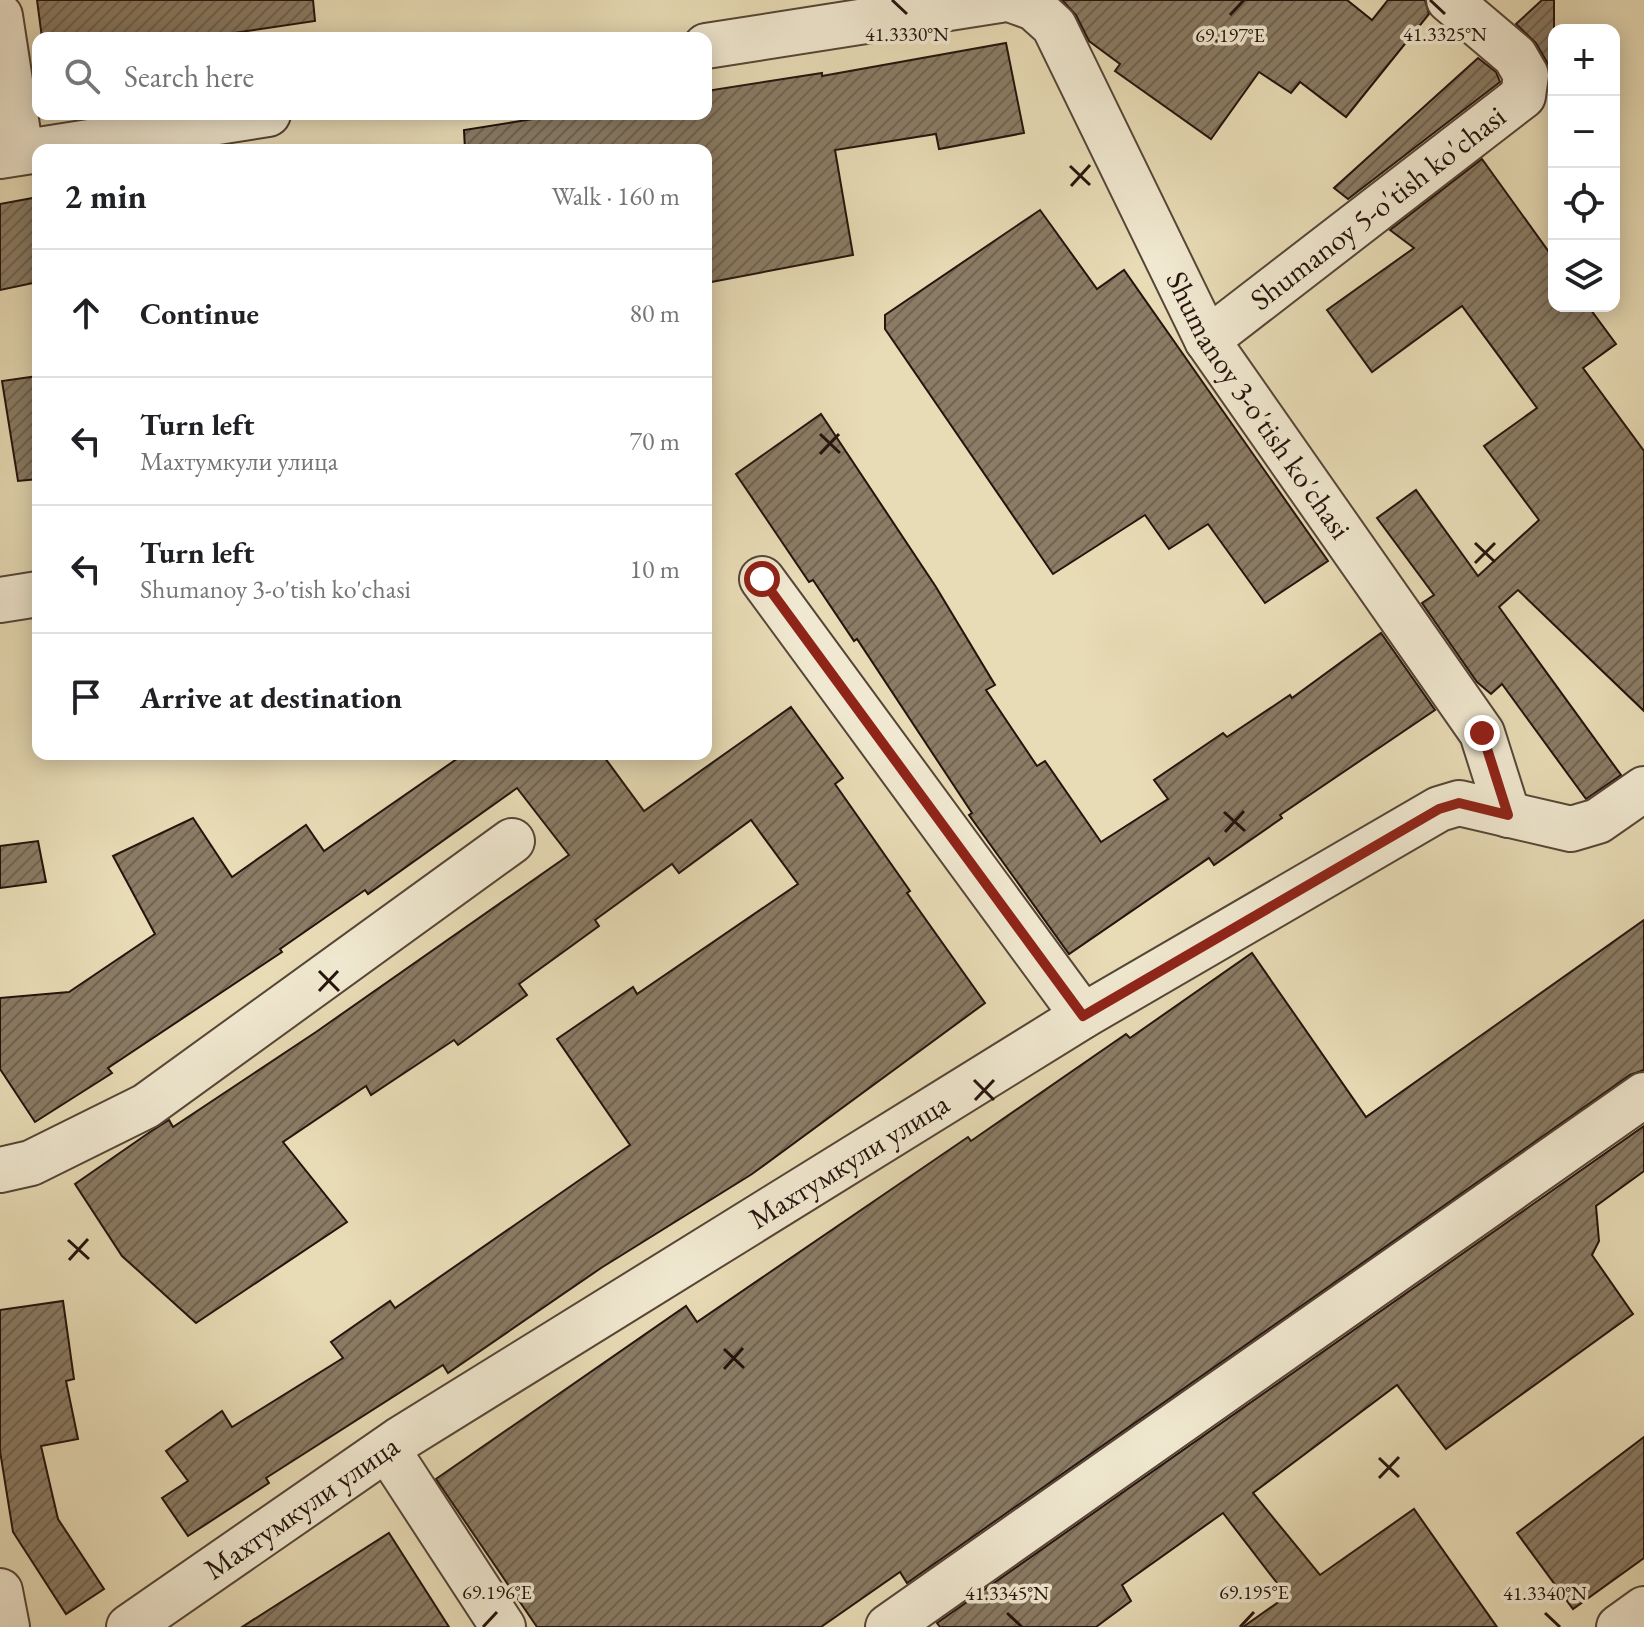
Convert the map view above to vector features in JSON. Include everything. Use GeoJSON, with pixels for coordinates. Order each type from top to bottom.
{"type":"FeatureCollection","features":[{"type":"Feature","properties":{"kind":"street"},"geometry":{"type":"LineString","coordinates":[[712,45],[1000,0]]}},
{"type":"Feature","properties":{"kind":"street","name":"Shumanoy 3-o'tish ko'chasi"},"geometry":{"type":"LineString","coordinates":[[1012,0],[1034,8],[1054,26],[1207,340],[1482,733],[1508,815]]}},
{"type":"Feature","properties":{"kind":"street","name":"Shumanoy 5-o'tish ko'chasi"},"geometry":{"type":"LineString","coordinates":[[1207,340],[1523,96],[1526,75],[1515,56],[1449,0]]}},
{"type":"Feature","properties":{"kind":"street"},"geometry":{"type":"LineString","coordinates":[[0,16],[10,154],[32,151]]}},
{"type":"Feature","properties":{"kind":"street"},"geometry":{"type":"LineString","coordinates":[[74,144],[229,120]]}},
{"type":"Feature","properties":{"kind":"street"},"geometry":{"type":"LineString","coordinates":[[762,579],[1083,1016]]}},
{"type":"Feature","properties":{"kind":"street"},"geometry":{"type":"LineString","coordinates":[[0,600],[32,595]]}},
{"type":"Feature","properties":{"kind":"street","name":"Махтумкули улица"},"geometry":{"type":"LineString","coordinates":[[129,1627],[387,1449],[1083,1016],[1439,809],[1459,803],[1571,829],[1598,821],[1644,789]]}},
{"type":"Feature","properties":{"kind":"street"},"geometry":{"type":"LineString","coordinates":[[0,1170],[31,1163],[146,1106],[512,841]]}},
{"type":"Feature","properties":{"kind":"street"},"geometry":{"type":"LineString","coordinates":[[888,1627],[1644,1095]]}},
{"type":"Feature","properties":{"kind":"street"},"geometry":{"type":"LineString","coordinates":[[387,1449],[503,1627]]}},
{"type":"Feature","properties":{"kind":"street"},"geometry":{"type":"LineString","coordinates":[[0,1591],[7,1627]]}},
{"type":"Feature","properties":{"kind":"street"},"geometry":{"type":"LineString","coordinates":[[1619,1627],[1644,1609]]}},
{"type":"Feature","properties":{"kind":"building"},"geometry":{"type":"Polygon","coordinates":[[[37,0],[313,0],[315,21],[240,32],[41,32],[37,0]]]}},
{"type":"Feature","properties":{"kind":"building"},"geometry":{"type":"Polygon","coordinates":[[[1062,0],[1347,0],[1372,20],[1388,0],[1425,0],[1429,14],[1346,117],[1300,82],[1291,93],[1259,72],[1211,139],[1115,71],[1120,64],[1089,41],[1076,15],[1062,0]]]}},
{"type":"Feature","properties":{"kind":"building"},"geometry":{"type":"Polygon","coordinates":[[[1542,0],[1554,0],[1554,24],[1548,24],[1548,64],[1536,43],[1516,24],[1542,0]]]}},
{"type":"Feature","properties":{"kind":"building"},"geometry":{"type":"Polygon","coordinates":[[[1006,43],[1024,133],[939,149],[936,134],[835,150],[853,255],[712,282],[712,144],[465,144],[464,130],[526,120],[712,120],[712,90],[822,73],[822,76],[1006,43]]]}},
{"type":"Feature","properties":{"kind":"building"},"geometry":{"type":"Polygon","coordinates":[[[1478,58],[1496,72],[1500,82],[1348,199],[1334,188],[1478,58]]]}},
{"type":"Feature","properties":{"kind":"building"},"geometry":{"type":"Polygon","coordinates":[[[1482,159],[1548,251],[1548,312],[1592,312],[1616,344],[1583,368],[1644,451],[1644,711],[1518,590],[1499,607],[1621,775],[1586,799],[1502,684],[1491,694],[1477,682],[1422,603],[1434,595],[1377,518],[1416,490],[1478,576],[1539,520],[1484,446],[1537,408],[1462,306],[1372,372],[1327,310],[1414,248],[1390,230],[1482,159]]]}},
{"type":"Feature","properties":{"kind":"building"},"geometry":{"type":"Polygon","coordinates":[[[32,198],[32,283],[0,290],[0,204],[32,198]]]}},
{"type":"Feature","properties":{"kind":"building"},"geometry":{"type":"Polygon","coordinates":[[[1040,210],[1097,289],[1124,270],[1328,561],[1265,603],[1208,524],[1169,549],[1145,515],[1053,574],[885,329],[885,315],[1040,210]]]}},
{"type":"Feature","properties":{"kind":"building"},"geometry":{"type":"Polygon","coordinates":[[[32,377],[32,480],[18,481],[2,381],[32,377]]]}},
{"type":"Feature","properties":{"kind":"building"},"geometry":{"type":"Polygon","coordinates":[[[821,414],[936,587],[995,685],[986,690],[1037,766],[1045,761],[1101,842],[1168,799],[1154,780],[1223,733],[1227,737],[1290,695],[1292,698],[1381,633],[1435,710],[1280,815],[1282,818],[1214,865],[1209,858],[1069,954],[969,815],[972,813],[857,639],[854,641],[813,580],[809,582],[736,474],[821,414]]]}},
{"type":"Feature","properties":{"kind":"building"},"geometry":{"type":"Polygon","coordinates":[[[791,707],[843,778],[835,784],[985,1003],[752,1174],[601,1268],[448,1373],[443,1365],[266,1478],[269,1483],[188,1536],[162,1498],[188,1481],[166,1451],[222,1411],[232,1427],[343,1358],[331,1342],[390,1301],[395,1308],[630,1145],[557,1039],[633,987],[637,994],[798,884],[751,820],[679,873],[672,864],[595,920],[599,926],[519,984],[527,995],[458,1045],[454,1040],[371,1095],[366,1086],[283,1142],[347,1222],[196,1323],[122,1256],[75,1184],[169,1120],[173,1127],[316,1032],[569,855],[517,788],[368,894],[365,890],[280,949],[282,952],[108,1068],[112,1073],[35,1122],[0,1069],[0,998],[69,992],[155,934],[113,856],[193,818],[232,877],[306,825],[324,851],[455,760],[606,760],[644,811],[791,707]]]}},
{"type":"Feature","properties":{"kind":"building"},"geometry":{"type":"Polygon","coordinates":[[[38,841],[46,882],[0,888],[0,846],[38,841]]]}},
{"type":"Feature","properties":{"kind":"building"},"geometry":{"type":"Polygon","coordinates":[[[1644,920],[1644,1070],[1630,1075],[907,1583],[900,1572],[821,1627],[537,1627],[436,1479],[686,1306],[697,1322],[968,1137],[971,1141],[1126,1034],[1130,1038],[1252,953],[1366,1117],[1644,920]]]}},
{"type":"Feature","properties":{"kind":"building"},"geometry":{"type":"Polygon","coordinates":[[[1644,1126],[1644,1171],[1596,1206],[1599,1241],[1592,1255],[1633,1314],[1446,1449],[1397,1385],[1253,1493],[1320,1575],[1414,1509],[1497,1627],[1243,1627],[1287,1596],[1223,1513],[1122,1585],[1131,1601],[1096,1627],[940,1627],[937,1623],[1644,1126]]]}},
{"type":"Feature","properties":{"kind":"building"},"geometry":{"type":"Polygon","coordinates":[[[63,1301],[74,1379],[66,1381],[78,1439],[41,1446],[58,1519],[104,1589],[66,1614],[13,1532],[0,1451],[0,1310],[63,1301]]]}},
{"type":"Feature","properties":{"kind":"building"},"geometry":{"type":"Polygon","coordinates":[[[1644,1437],[1644,1558],[1573,1609],[1517,1533],[1644,1437]]]}},
{"type":"Feature","properties":{"kind":"building"},"geometry":{"type":"Polygon","coordinates":[[[389,1533],[449,1627],[242,1627],[389,1533]]]}},
{"type":"Feature","properties":{"kind":"route"},"geometry":{"type":"LineString","coordinates":[[762,579],[1083,1016],[1439,809],[1459,803],[1508,815],[1482,733]]}}]}
